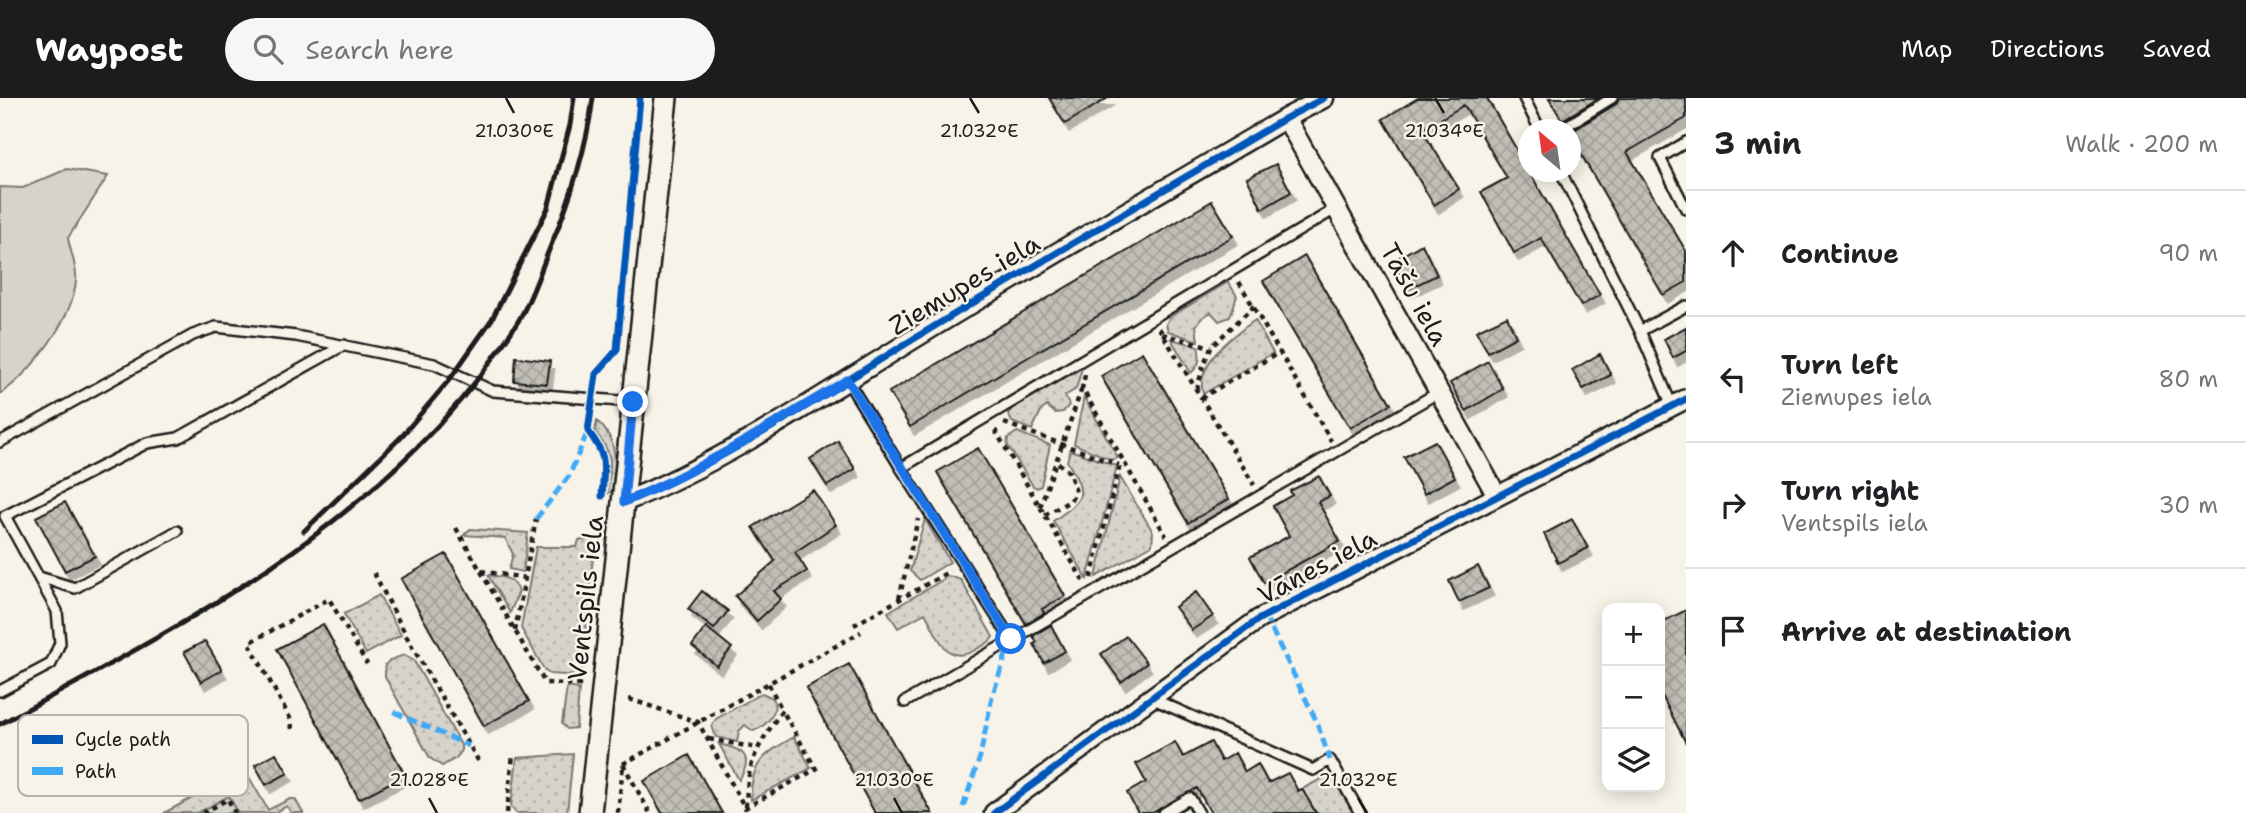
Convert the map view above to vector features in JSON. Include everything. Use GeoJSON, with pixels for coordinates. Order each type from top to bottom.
{"type":"FeatureCollection","features":[{"type":"Feature","properties":{"kind":"street","name":"Ventspils iela"},"geometry":{"type":"LineString","coordinates":[[590,813],[666,98]]}},
{"type":"Feature","properties":{"kind":"street","name":"Ziemupes iela"},"geometry":{"type":"LineString","coordinates":[[624,502],[656,489],[741,443],[998,288],[1324,98]]}},
{"type":"Feature","properties":{"kind":"street","name":"Tāšu iela"},"geometry":{"type":"LineString","coordinates":[[1286,118],[1497,495]]}},
{"type":"Feature","properties":{"kind":"street","name":"Vānes iela"},"geometry":{"type":"LineString","coordinates":[[993,813],[1259,620],[1679,403]]}},
{"type":"Feature","properties":{"kind":"lane"},"geometry":{"type":"LineString","coordinates":[[1524,98],[1534,119]]}},
{"type":"Feature","properties":{"kind":"lane"},"geometry":{"type":"LineString","coordinates":[[1578,119],[1612,98]]}},
{"type":"Feature","properties":{"kind":"lane"},"geometry":{"type":"LineString","coordinates":[[1686,142],[1660,158],[1686,209]]}},
{"type":"Feature","properties":{"kind":"lane"},"geometry":{"type":"LineString","coordinates":[[1566,182],[1679,403]]}},
{"type":"Feature","properties":{"kind":"lane"},"geometry":{"type":"LineString","coordinates":[[901,468],[1337,208]]}},
{"type":"Feature","properties":{"kind":"lane"},"geometry":{"type":"LineString","coordinates":[[1640,331],[1686,306]]}},
{"type":"Feature","properties":{"kind":"lane"},"geometry":{"type":"LineString","coordinates":[[0,442],[193,335],[216,327],[296,336],[434,363],[492,391],[633,402]]}},
{"type":"Feature","properties":{"kind":"lane"},"geometry":{"type":"LineString","coordinates":[[0,691],[51,664],[60,643],[57,611],[2,517],[147,443],[178,438],[344,345]]}},
{"type":"Feature","properties":{"kind":"lane"},"geometry":{"type":"LineString","coordinates":[[847,380],[1011,639]]}},
{"type":"Feature","properties":{"kind":"lane"},"geometry":{"type":"LineString","coordinates":[[905,702],[1439,392]]}},
{"type":"Feature","properties":{"kind":"lane"},"geometry":{"type":"LineString","coordinates":[[39,577],[75,588],[177,531]]}},
{"type":"Feature","properties":{"kind":"lane"},"geometry":{"type":"LineString","coordinates":[[1150,698],[1313,770],[1331,760],[1360,813]]}},
{"type":"Feature","properties":{"kind":"lane"},"geometry":{"type":"LineString","coordinates":[[1164,813],[1190,798],[1199,813]]}},
{"type":"Feature","properties":{"kind":"path"},"geometry":{"type":"LineString","coordinates":[[1233,270],[1337,451]]}},
{"type":"Feature","properties":{"kind":"path"},"geometry":{"type":"LineString","coordinates":[[1197,391],[1211,347],[1254,306]]}},
{"type":"Feature","properties":{"kind":"path"},"geometry":{"type":"LineString","coordinates":[[1153,318],[1260,495]]}},
{"type":"Feature","properties":{"kind":"path"},"geometry":{"type":"LineString","coordinates":[[1162,334],[1211,347]]}},
{"type":"Feature","properties":{"kind":"path"},"geometry":{"type":"LineString","coordinates":[[1201,398],[1280,352]]}},
{"type":"Feature","properties":{"kind":"path"},"geometry":{"type":"LineString","coordinates":[[1040,507],[1082,388],[1089,356]]}},
{"type":"Feature","properties":{"kind":"path"},"geometry":{"type":"LineString","coordinates":[[1082,388],[1122,464],[1171,546]]}},
{"type":"Feature","properties":{"kind":"path"},"geometry":{"type":"LineString","coordinates":[[987,417],[1122,464]]}},
{"type":"Feature","properties":{"kind":"path"},"geometry":{"type":"LineString","coordinates":[[987,417],[1088,589],[1122,464]]}},
{"type":"Feature","properties":{"kind":"path"},"geometry":{"type":"LineString","coordinates":[[1045,516],[1070,500],[1076,492],[1069,472],[1056,461]]}},
{"type":"Feature","properties":{"kind":"path"},"geometry":{"type":"LineString","coordinates":[[899,600],[923,502]]}},
{"type":"Feature","properties":{"kind":"path"},"geometry":{"type":"LineString","coordinates":[[515,632],[536,519]]}},
{"type":"Feature","properties":{"kind":"path"},"geometry":{"type":"LineString","coordinates":[[456,528],[545,682],[584,685]]}},
{"type":"Feature","properties":{"kind":"path"},"geometry":{"type":"LineString","coordinates":[[854,625],[963,564]]}},
{"type":"Feature","properties":{"kind":"path"},"geometry":{"type":"LineString","coordinates":[[480,571],[525,578]]}},
{"type":"Feature","properties":{"kind":"path"},"geometry":{"type":"LineString","coordinates":[[374,573],[409,641],[479,762]]}},
{"type":"Feature","properties":{"kind":"path"},"geometry":{"type":"LineString","coordinates":[[292,729],[291,720],[249,643],[329,599],[367,664]]}},
{"type":"Feature","properties":{"kind":"path"},"geometry":{"type":"LineString","coordinates":[[623,764],[861,632]]}},
{"type":"Feature","properties":{"kind":"path"},"geometry":{"type":"LineString","coordinates":[[746,808],[816,769],[768,683]]}},
{"type":"Feature","properties":{"kind":"path"},"geometry":{"type":"LineString","coordinates":[[629,699],[698,722],[746,808]]}},
{"type":"Feature","properties":{"kind":"path"},"geometry":{"type":"LineString","coordinates":[[746,808],[746,779],[757,748],[782,710]]}},
{"type":"Feature","properties":{"kind":"path"},"geometry":{"type":"LineString","coordinates":[[708,739],[757,748]]}},
{"type":"Feature","properties":{"kind":"path"},"geometry":{"type":"LineString","coordinates":[[513,754],[507,810],[513,813]]}},
{"type":"Feature","properties":{"kind":"path"},"geometry":{"type":"LineString","coordinates":[[618,813],[623,764]]}},
{"type":"Feature","properties":{"kind":"path"},"geometry":{"type":"LineString","coordinates":[[623,764],[650,813]]}},
{"type":"Feature","properties":{"kind":"path"},"geometry":{"type":"LineString","coordinates":[[203,813],[228,799],[235,813]]}},
{"type":"Feature","properties":{"kind":"shaded area"},"geometry":{"type":"Polygon","coordinates":[[[67,169],[108,176],[68,238],[76,271],[73,297],[58,329],[37,359],[0,394],[0,187],[23,188],[67,169]]]}},
{"type":"Feature","properties":{"kind":"shaded area"},"geometry":{"type":"Polygon","coordinates":[[[1228,282],[1237,296],[1230,317],[1219,321],[1211,312],[1202,318],[1196,326],[1198,341],[1168,331],[1166,324],[1170,317],[1228,282]]]}},
{"type":"Feature","properties":{"kind":"shaded area"},"geometry":{"type":"Polygon","coordinates":[[[1255,320],[1273,353],[1203,394],[1202,383],[1210,361],[1227,342],[1255,320]]]}},
{"type":"Feature","properties":{"kind":"shaded area"},"geometry":{"type":"Polygon","coordinates":[[[1171,339],[1198,346],[1199,361],[1191,373],[1171,339]]]}},
{"type":"Feature","properties":{"kind":"shaded area"},"geometry":{"type":"Polygon","coordinates":[[[1082,368],[1076,389],[1065,396],[1069,405],[1063,412],[1055,413],[1047,406],[1041,411],[1032,430],[1012,422],[1008,414],[1012,409],[1082,368]]]}},
{"type":"Feature","properties":{"kind":"shaded area"},"geometry":{"type":"Polygon","coordinates":[[[1084,397],[1118,458],[1112,460],[1074,444],[1084,397]]]}},
{"type":"Feature","properties":{"kind":"shaded area"},"geometry":{"type":"Polygon","coordinates":[[[597,421],[613,444],[613,490],[607,494],[610,461],[606,448],[595,431],[597,421]]]}},
{"type":"Feature","properties":{"kind":"shaded area"},"geometry":{"type":"Polygon","coordinates":[[[1017,432],[1050,445],[1041,486],[1037,488],[1033,486],[1007,444],[1008,438],[1017,432]]]}},
{"type":"Feature","properties":{"kind":"shaded area"},"geometry":{"type":"Polygon","coordinates":[[[1070,450],[1117,466],[1087,579],[1053,521],[1072,507],[1080,495],[1078,481],[1067,461],[1070,450]]]}},
{"type":"Feature","properties":{"kind":"shaded area"},"geometry":{"type":"Polygon","coordinates":[[[1120,477],[1153,532],[1152,545],[1096,577],[1120,477]]]}},
{"type":"Feature","properties":{"kind":"shaded area"},"geometry":{"type":"Polygon","coordinates":[[[925,519],[950,562],[920,580],[910,571],[925,519]]]}},
{"type":"Feature","properties":{"kind":"shaded area"},"geometry":{"type":"Polygon","coordinates":[[[470,529],[528,533],[523,572],[509,569],[513,554],[505,538],[464,535],[470,529]]]}},
{"type":"Feature","properties":{"kind":"shaded area"},"geometry":{"type":"Polygon","coordinates":[[[579,540],[591,540],[594,547],[581,676],[550,674],[545,671],[521,628],[536,547],[577,547],[579,540]]]}},
{"type":"Feature","properties":{"kind":"shaded area"},"geometry":{"type":"Polygon","coordinates":[[[488,575],[506,578],[517,586],[519,591],[510,613],[488,575]]]}},
{"type":"Feature","properties":{"kind":"shaded area"},"geometry":{"type":"Polygon","coordinates":[[[949,576],[961,580],[993,637],[985,645],[965,654],[949,652],[925,613],[898,628],[888,612],[949,576]]]}},
{"type":"Feature","properties":{"kind":"shaded area"},"geometry":{"type":"Polygon","coordinates":[[[379,595],[401,635],[366,654],[344,614],[379,595]]]}},
{"type":"Feature","properties":{"kind":"shaded area"},"geometry":{"type":"Polygon","coordinates":[[[404,655],[414,661],[461,745],[461,752],[456,758],[442,766],[430,758],[385,677],[385,665],[404,655]]]}},
{"type":"Feature","properties":{"kind":"shaded area"},"geometry":{"type":"Polygon","coordinates":[[[567,687],[579,689],[576,728],[567,729],[562,724],[567,687]]]}},
{"type":"Feature","properties":{"kind":"shaded area"},"geometry":{"type":"Polygon","coordinates":[[[762,693],[773,698],[774,703],[773,713],[763,726],[753,731],[745,725],[739,731],[737,742],[716,737],[712,726],[716,719],[762,693]]]}},
{"type":"Feature","properties":{"kind":"shaded area"},"geometry":{"type":"Polygon","coordinates":[[[794,737],[811,768],[751,800],[756,768],[774,749],[794,737]]]}},
{"type":"Feature","properties":{"kind":"shaded area"},"geometry":{"type":"Polygon","coordinates":[[[719,744],[744,754],[746,765],[739,780],[719,744]]]}},
{"type":"Feature","properties":{"kind":"shaded area"},"geometry":{"type":"Polygon","coordinates":[[[573,754],[567,813],[516,813],[511,807],[517,758],[573,754]]]}},
{"type":"Feature","properties":{"kind":"shaded area"},"geometry":{"type":"Polygon","coordinates":[[[248,775],[268,810],[295,799],[303,813],[291,813],[287,806],[274,813],[238,813],[229,796],[248,796],[248,775]]]}},
{"type":"Feature","properties":{"kind":"shaded area"},"geometry":{"type":"Polygon","coordinates":[[[1325,777],[1341,783],[1357,813],[1316,813],[1302,789],[1325,777]]]}},
{"type":"Feature","properties":{"kind":"shaded area"},"geometry":{"type":"Polygon","coordinates":[[[196,796],[229,796],[198,813],[164,813],[196,796]]]}},
{"type":"Feature","properties":{"kind":"shaded area"},"geometry":{"type":"Polygon","coordinates":[[[229,796],[238,813],[198,813],[229,796]]]}},
{"type":"Feature","properties":{"kind":"building"},"geometry":{"type":"Polygon","coordinates":[[[1049,98],[1108,98],[1065,124],[1049,98]]]}},
{"type":"Feature","properties":{"kind":"building"},"geometry":{"type":"Polygon","coordinates":[[[1418,98],[1487,98],[1518,152],[1518,182],[1535,182],[1600,295],[1581,306],[1541,238],[1514,253],[1481,192],[1507,178],[1464,105],[1422,130],[1459,189],[1434,205],[1383,119],[1418,98]]]}},
{"type":"Feature","properties":{"kind":"building"},"geometry":{"type":"Polygon","coordinates":[[[1549,98],[1599,98],[1564,119],[1549,98]]]}},
{"type":"Feature","properties":{"kind":"building"},"geometry":{"type":"Polygon","coordinates":[[[1619,98],[1686,98],[1686,118],[1627,152],[1686,251],[1686,282],[1663,295],[1581,154],[1581,126],[1616,104],[1619,98]]]}},
{"type":"Feature","properties":{"kind":"building"},"geometry":{"type":"Polygon","coordinates":[[[1276,164],[1291,192],[1262,209],[1247,178],[1276,164]]]}},
{"type":"Feature","properties":{"kind":"building"},"geometry":{"type":"Polygon","coordinates":[[[1212,201],[1233,236],[910,427],[889,392],[1212,201]]]}},
{"type":"Feature","properties":{"kind":"building"},"geometry":{"type":"Polygon","coordinates":[[[1422,244],[1437,275],[1408,289],[1393,261],[1422,244]]]}},
{"type":"Feature","properties":{"kind":"building"},"geometry":{"type":"Polygon","coordinates":[[[1305,256],[1391,404],[1350,428],[1263,281],[1305,256]]]}},
{"type":"Feature","properties":{"kind":"building"},"geometry":{"type":"Polygon","coordinates":[[[1507,316],[1516,337],[1488,352],[1476,331],[1507,316]]]}},
{"type":"Feature","properties":{"kind":"building"},"geometry":{"type":"Polygon","coordinates":[[[1686,327],[1686,351],[1673,358],[1664,339],[1686,327]]]}},
{"type":"Feature","properties":{"kind":"building"},"geometry":{"type":"Polygon","coordinates":[[[1142,352],[1229,499],[1188,523],[1101,376],[1142,352]]]}},
{"type":"Feature","properties":{"kind":"building"},"geometry":{"type":"Polygon","coordinates":[[[1600,354],[1611,375],[1583,389],[1572,370],[1600,354]]]}},
{"type":"Feature","properties":{"kind":"building"},"geometry":{"type":"Polygon","coordinates":[[[516,357],[550,361],[547,384],[514,381],[516,357]]]}},
{"type":"Feature","properties":{"kind":"building"},"geometry":{"type":"Polygon","coordinates":[[[1488,361],[1503,389],[1466,411],[1450,383],[1488,361]]]}},
{"type":"Feature","properties":{"kind":"building"},"geometry":{"type":"Polygon","coordinates":[[[838,441],[855,469],[827,486],[810,459],[838,441]]]}},
{"type":"Feature","properties":{"kind":"building"},"geometry":{"type":"Polygon","coordinates":[[[1435,441],[1455,477],[1424,494],[1404,457],[1435,441]]]}},
{"type":"Feature","properties":{"kind":"building"},"geometry":{"type":"Polygon","coordinates":[[[978,448],[1065,596],[1042,609],[1044,613],[1026,624],[937,472],[978,448]]]}},
{"type":"Feature","properties":{"kind":"building"},"geometry":{"type":"Polygon","coordinates":[[[1319,476],[1330,496],[1318,502],[1340,541],[1264,583],[1250,557],[1289,536],[1273,506],[1292,495],[1290,491],[1319,476]]]}},
{"type":"Feature","properties":{"kind":"building"},"geometry":{"type":"Polygon","coordinates":[[[813,490],[836,525],[795,552],[807,571],[774,591],[781,599],[757,621],[735,596],[775,561],[753,527],[813,490]]]}},
{"type":"Feature","properties":{"kind":"building"},"geometry":{"type":"Polygon","coordinates":[[[65,502],[95,556],[65,571],[36,517],[65,502]]]}},
{"type":"Feature","properties":{"kind":"building"},"geometry":{"type":"Polygon","coordinates":[[[1572,519],[1588,548],[1558,563],[1544,534],[1572,519]]]}},
{"type":"Feature","properties":{"kind":"building"},"geometry":{"type":"Polygon","coordinates":[[[446,554],[529,701],[484,726],[401,579],[446,554]]]}},
{"type":"Feature","properties":{"kind":"building"},"geometry":{"type":"Polygon","coordinates":[[[1478,566],[1489,588],[1459,602],[1449,581],[1478,566]]]}},
{"type":"Feature","properties":{"kind":"building"},"geometry":{"type":"Polygon","coordinates":[[[702,591],[728,611],[714,629],[688,609],[702,591]]]}},
{"type":"Feature","properties":{"kind":"building"},"geometry":{"type":"Polygon","coordinates":[[[1196,592],[1213,616],[1192,630],[1175,607],[1196,592]]]}},
{"type":"Feature","properties":{"kind":"building"},"geometry":{"type":"Polygon","coordinates":[[[1686,610],[1686,743],[1665,702],[1665,620],[1686,610]]]}},
{"type":"Feature","properties":{"kind":"building"},"geometry":{"type":"Polygon","coordinates":[[[323,624],[405,775],[359,799],[277,649],[323,624]]]}},
{"type":"Feature","properties":{"kind":"building"},"geometry":{"type":"Polygon","coordinates":[[[1051,625],[1065,651],[1044,663],[1033,636],[1051,625]]]}},
{"type":"Feature","properties":{"kind":"building"},"geometry":{"type":"Polygon","coordinates":[[[706,627],[732,648],[717,666],[692,646],[706,627]]]}},
{"type":"Feature","properties":{"kind":"building"},"geometry":{"type":"Polygon","coordinates":[[[1126,636],[1147,663],[1121,682],[1101,654],[1126,636]]]}},
{"type":"Feature","properties":{"kind":"building"},"geometry":{"type":"Polygon","coordinates":[[[205,641],[222,670],[201,682],[184,652],[205,641]]]}},
{"type":"Feature","properties":{"kind":"building"},"geometry":{"type":"Polygon","coordinates":[[[849,664],[932,813],[875,813],[806,688],[849,664]]]}},
{"type":"Feature","properties":{"kind":"building"},"geometry":{"type":"Polygon","coordinates":[[[1175,742],[1183,757],[1211,742],[1221,761],[1235,753],[1245,772],[1258,764],[1268,783],[1288,773],[1298,791],[1302,789],[1316,813],[1211,813],[1197,788],[1152,813],[1138,813],[1127,793],[1146,782],[1136,764],[1175,742]]]}},
{"type":"Feature","properties":{"kind":"building"},"geometry":{"type":"Polygon","coordinates":[[[276,753],[288,773],[266,785],[255,765],[276,753]]]}},
{"type":"Feature","properties":{"kind":"building"},"geometry":{"type":"Polygon","coordinates":[[[689,755],[722,813],[662,813],[644,781],[689,755]]]}},
{"type":"Feature","properties":{"kind":"railway"},"geometry":{"type":"LineString","coordinates":[[304,531],[401,437],[450,379],[492,319],[548,208],[570,125],[574,98]]}},
{"type":"Feature","properties":{"kind":"railway"},"geometry":{"type":"LineString","coordinates":[[0,724],[145,645],[286,556],[352,506],[413,451],[469,391],[526,306],[570,195],[582,157],[593,98]]}},
{"type":"Feature","properties":{"kind":"marked path"},"geometry":{"type":"LineString","coordinates":[[536,519],[569,476],[588,431]]}},
{"type":"Feature","properties":{"kind":"marked path"},"geometry":{"type":"LineString","coordinates":[[1265,616],[1316,720],[1330,760]]}},
{"type":"Feature","properties":{"kind":"marked path"},"geometry":{"type":"LineString","coordinates":[[963,807],[980,757],[992,697],[1011,639]]}},
{"type":"Feature","properties":{"kind":"marked path"},"geometry":{"type":"LineString","coordinates":[[394,712],[469,746]]}},
{"type":"Feature","properties":{"kind":"cycle path"},"geometry":{"type":"LineString","coordinates":[[602,496],[602,455],[588,431],[596,374],[617,350],[640,98]]}},
{"type":"Feature","properties":{"kind":"cycle path"},"geometry":{"type":"LineString","coordinates":[[624,502],[738,446],[1057,253],[1324,98]]}},
{"type":"Feature","properties":{"kind":"cycle path"},"geometry":{"type":"LineString","coordinates":[[994,813],[1259,619],[1686,399]]}},
{"type":"Feature","properties":{"kind":"route"},"geometry":{"type":"LineString","coordinates":[[633,402],[624,502],[656,489],[741,443],[847,380],[1011,639]]}}]}
